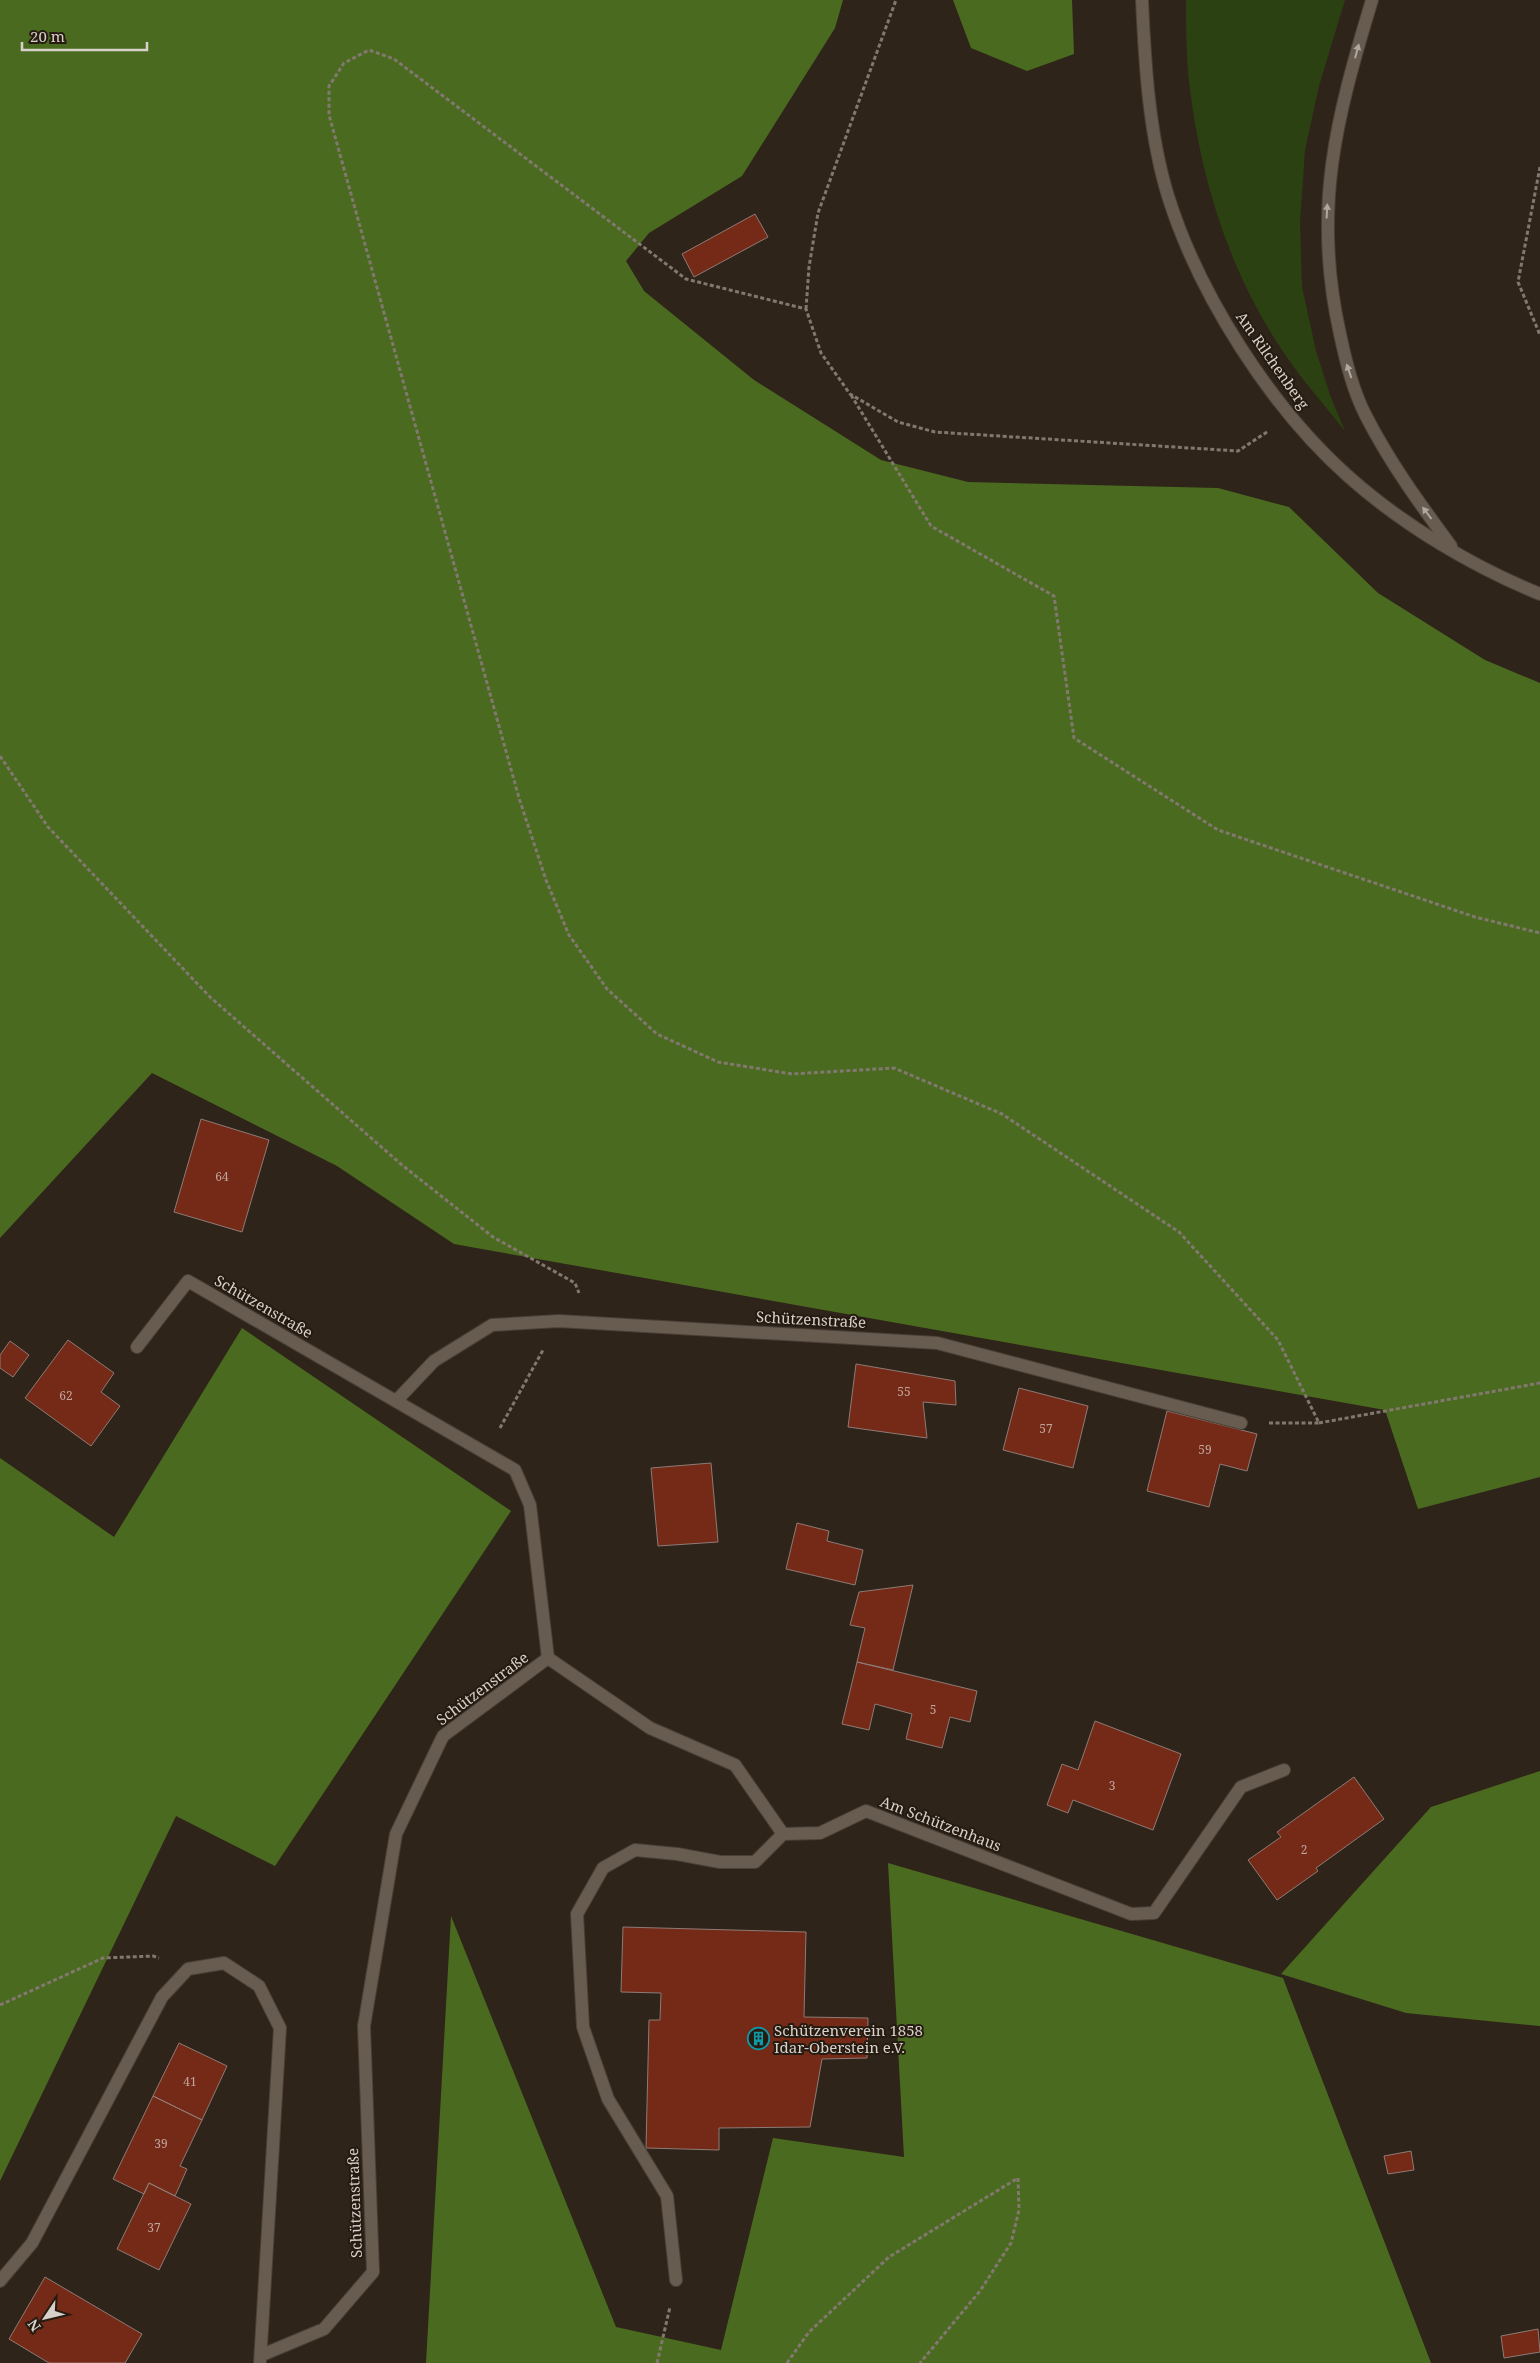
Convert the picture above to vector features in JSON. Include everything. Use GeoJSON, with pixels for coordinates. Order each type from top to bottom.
{"type":"FeatureCollection","features":[{"type":"Feature","properties":{"kind":"street","name":"Am Rilchenberg"},"geometry":{"type":"LineString","coordinates":[[1142,0],[1144,50],[1155,142],[1168,196],[1192,260],[1231,333],[1292,415],[1348,476],[1404,521],[1456,552],[1540,594]]}},
{"type":"Feature","properties":{"kind":"street"},"geometry":{"type":"LineString","coordinates":[[1372,0],[1338,119],[1330,170],[1327,223],[1328,273],[1347,365],[1366,415],[1409,489],[1456,552]]}},
{"type":"Feature","properties":{"kind":"street","name":"Schützenstraße"},"geometry":{"type":"LineString","coordinates":[[137,1346],[188,1281],[397,1400],[515,1470],[530,1505],[548,1658],[443,1736],[396,1834],[364,2026],[373,2272],[324,2329],[261,2359],[280,2028],[259,1986],[224,1963],[188,1969]]}},
{"type":"Feature","properties":{"kind":"street","name":"Schützenstraße"},"geometry":{"type":"LineString","coordinates":[[397,1400],[434,1361],[492,1325],[559,1321],[937,1343],[1241,1423]]}},
{"type":"Feature","properties":{"kind":"street"},"geometry":{"type":"LineString","coordinates":[[548,1658],[650,1728],[734,1765],[783,1834],[755,1862],[720,1862],[677,1854],[635,1850],[603,1868],[577,1914],[582,2027],[608,2099],[667,2196],[676,2280]]}},
{"type":"Feature","properties":{"kind":"street","name":"Am Schützenhaus"},"geometry":{"type":"LineString","coordinates":[[783,1834],[820,1833],[866,1811],[1131,1914],[1154,1913],[1241,1787],[1284,1770]]}},
{"type":"Feature","properties":{"kind":"street"},"geometry":{"type":"LineString","coordinates":[[0,2281],[32,2243],[162,1997],[188,1969]]}},
{"type":"Feature","properties":{"kind":"path"},"geometry":{"type":"LineString","coordinates":[[896,0],[818,213],[809,267],[806,308],[821,353],[850,394],[931,526],[1054,596],[1074,738],[1218,830],[1475,917],[1540,933]]}},
{"type":"Feature","properties":{"kind":"path"},"geometry":{"type":"LineString","coordinates":[[806,308],[686,279],[394,59],[369,50],[344,63],[329,86],[328,115],[519,798],[546,880],[569,935],[607,989],[657,1034],[718,1062],[792,1074],[894,1068],[1002,1114],[1179,1232],[1278,1340],[1320,1424]]}},
{"type":"Feature","properties":{"kind":"path"},"geometry":{"type":"LineString","coordinates":[[1540,167],[1518,282],[1540,334]]}},
{"type":"Feature","properties":{"kind":"path"},"geometry":{"type":"LineString","coordinates":[[850,394],[898,422],[935,432],[1238,451],[1292,415]]}},
{"type":"Feature","properties":{"kind":"path"},"geometry":{"type":"LineString","coordinates":[[0,756],[48,827],[210,997],[402,1165],[493,1237],[575,1283],[590,1323]]}},
{"type":"Feature","properties":{"kind":"path"},"geometry":{"type":"LineString","coordinates":[[487,1454],[559,1321]]}},
{"type":"Feature","properties":{"kind":"path"},"geometry":{"type":"LineString","coordinates":[[1241,1423],[1320,1424],[1540,1383]]}},
{"type":"Feature","properties":{"kind":"path"},"geometry":{"type":"LineString","coordinates":[[0,2005],[103,1958],[153,1956],[188,1969]]}},
{"type":"Feature","properties":{"kind":"path"},"geometry":{"type":"LineString","coordinates":[[787,2363],[809,2332],[889,2257],[1018,2178],[1019,2210],[1011,2244],[980,2291],[920,2363]]}},
{"type":"Feature","properties":{"kind":"path"},"geometry":{"type":"LineString","coordinates":[[657,2363],[676,2280]]}},
{"type":"Feature","properties":{"kind":"green space"},"geometry":{"type":"Polygon","coordinates":[[[0,0],[843,0],[835,28],[742,176],[649,233],[626,261],[644,291],[754,380],[881,460],[968,482],[1218,488],[1289,507],[1378,593],[1485,660],[1540,683],[1540,1477],[1418,1509],[1385,1410],[454,1244],[337,1166],[152,1073],[0,1238],[0,0]]]}},
{"type":"Feature","properties":{"kind":"green space"},"geometry":{"type":"Polygon","coordinates":[[[953,0],[1072,0],[1074,54],[1027,71],[971,48],[953,0]]]}},
{"type":"Feature","properties":{"kind":"green space"},"geometry":{"type":"Polygon","coordinates":[[[1186,0],[1345,0],[1319,86],[1305,150],[1300,223],[1302,287],[1316,351],[1330,395],[1345,431],[1302,378],[1278,344],[1257,309],[1239,272],[1224,233],[1211,194],[1193,113],[1187,63],[1186,0]]]}},
{"type":"Feature","properties":{"kind":"green space"},"geometry":{"type":"Polygon","coordinates":[[[242,1328],[511,1511],[275,1866],[176,1816],[0,2181],[0,1458],[114,1537],[242,1328]]]}},
{"type":"Feature","properties":{"kind":"green space"},"geometry":{"type":"Polygon","coordinates":[[[1540,1771],[1540,2026],[1406,2013],[1281,1974],[1431,1807],[1540,1771]]]}},
{"type":"Feature","properties":{"kind":"green space"},"geometry":{"type":"Polygon","coordinates":[[[888,1863],[1283,1978],[1431,2363],[426,2363],[451,1916],[616,2327],[721,2350],[773,2138],[904,2157],[888,1863]]]}},
{"type":"Feature","properties":{"kind":"building"},"geometry":{"type":"Polygon","coordinates":[[[755,214],[768,237],[694,277],[682,254],[755,214]]]}},
{"type":"Feature","properties":{"kind":"building"},"geometry":{"type":"Polygon","coordinates":[[[201,1119],[269,1140],[242,1232],[174,1212],[201,1119]]]}},
{"type":"Feature","properties":{"kind":"building"},"geometry":{"type":"Polygon","coordinates":[[[68,1340],[114,1373],[101,1392],[120,1406],[91,1446],[25,1398],[68,1340]]]}},
{"type":"Feature","properties":{"kind":"building"},"geometry":{"type":"Polygon","coordinates":[[[10,1341],[29,1355],[13,1377],[0,1368],[0,1355],[10,1341]]]}},
{"type":"Feature","properties":{"kind":"building"},"geometry":{"type":"Polygon","coordinates":[[[856,1364],[955,1381],[956,1405],[923,1402],[927,1438],[848,1427],[856,1364]]]}},
{"type":"Feature","properties":{"kind":"building"},"geometry":{"type":"Polygon","coordinates":[[[1019,1388],[1088,1406],[1073,1468],[1003,1450],[1019,1388]]]}},
{"type":"Feature","properties":{"kind":"building"},"geometry":{"type":"Polygon","coordinates":[[[1167,1411],[1257,1434],[1247,1471],[1220,1464],[1209,1507],[1147,1491],[1167,1411]]]}},
{"type":"Feature","properties":{"kind":"building"},"geometry":{"type":"Polygon","coordinates":[[[711,1463],[718,1542],[658,1546],[651,1468],[711,1463]]]}},
{"type":"Feature","properties":{"kind":"building"},"geometry":{"type":"Polygon","coordinates":[[[797,1523],[829,1531],[827,1541],[863,1550],[855,1585],[786,1569],[797,1523]]]}},
{"type":"Feature","properties":{"kind":"building"},"geometry":{"type":"Polygon","coordinates":[[[913,1585],[893,1670],[857,1662],[865,1628],[850,1625],[859,1592],[913,1585]]]}},
{"type":"Feature","properties":{"kind":"building"},"geometry":{"type":"Polygon","coordinates":[[[857,1662],[977,1691],[970,1722],[950,1717],[942,1748],[906,1739],[912,1714],[875,1704],[869,1730],[842,1724],[857,1662]]]}},
{"type":"Feature","properties":{"kind":"building"},"geometry":{"type":"Polygon","coordinates":[[[1095,1721],[1181,1754],[1153,1830],[1073,1800],[1068,1813],[1047,1805],[1062,1764],[1078,1770],[1095,1721]]]}},
{"type":"Feature","properties":{"kind":"building"},"geometry":{"type":"Polygon","coordinates":[[[1354,1777],[1384,1819],[1316,1868],[1318,1871],[1277,1900],[1248,1860],[1281,1837],[1277,1832],[1354,1777]]]}},
{"type":"Feature","properties":{"kind":"building","name":"Schützenverein 1858 Idar-Oberstein e.V."},"geometry":{"type":"Polygon","coordinates":[[[623,1927],[806,1932],[804,2017],[868,2018],[867,2058],[822,2059],[810,2127],[719,2128],[719,2150],[646,2148],[649,2020],[660,2020],[661,1993],[621,1992],[623,1927]]]}},
{"type":"Feature","properties":{"kind":"building"},"geometry":{"type":"Polygon","coordinates":[[[179,2043],[227,2066],[202,2120],[153,2096],[179,2043]]]}},
{"type":"Feature","properties":{"kind":"building"},"geometry":{"type":"Polygon","coordinates":[[[153,2096],[202,2120],[180,2166],[187,2169],[175,2196],[149,2183],[144,2194],[113,2179],[153,2096]]]}},
{"type":"Feature","properties":{"kind":"building"},"geometry":{"type":"Polygon","coordinates":[[[1411,2151],[1414,2170],[1388,2174],[1384,2156],[1411,2151]]]}},
{"type":"Feature","properties":{"kind":"building"},"geometry":{"type":"Polygon","coordinates":[[[149,2183],[191,2204],[159,2270],[117,2249],[149,2183]]]}},
{"type":"Feature","properties":{"kind":"building"},"geometry":{"type":"Polygon","coordinates":[[[45,2277],[142,2334],[125,2363],[49,2363],[9,2339],[45,2277]]]}},
{"type":"Feature","properties":{"kind":"building"},"geometry":{"type":"Polygon","coordinates":[[[1538,2329],[1540,2352],[1504,2358],[1501,2336],[1538,2329]]]}},
{"type":"Feature","properties":{"kind":"place","name":"Schützenverein 1858 Idar-Oberstein e.V."},"geometry":{"type":"Point","coordinates":[758,2039]}}]}
